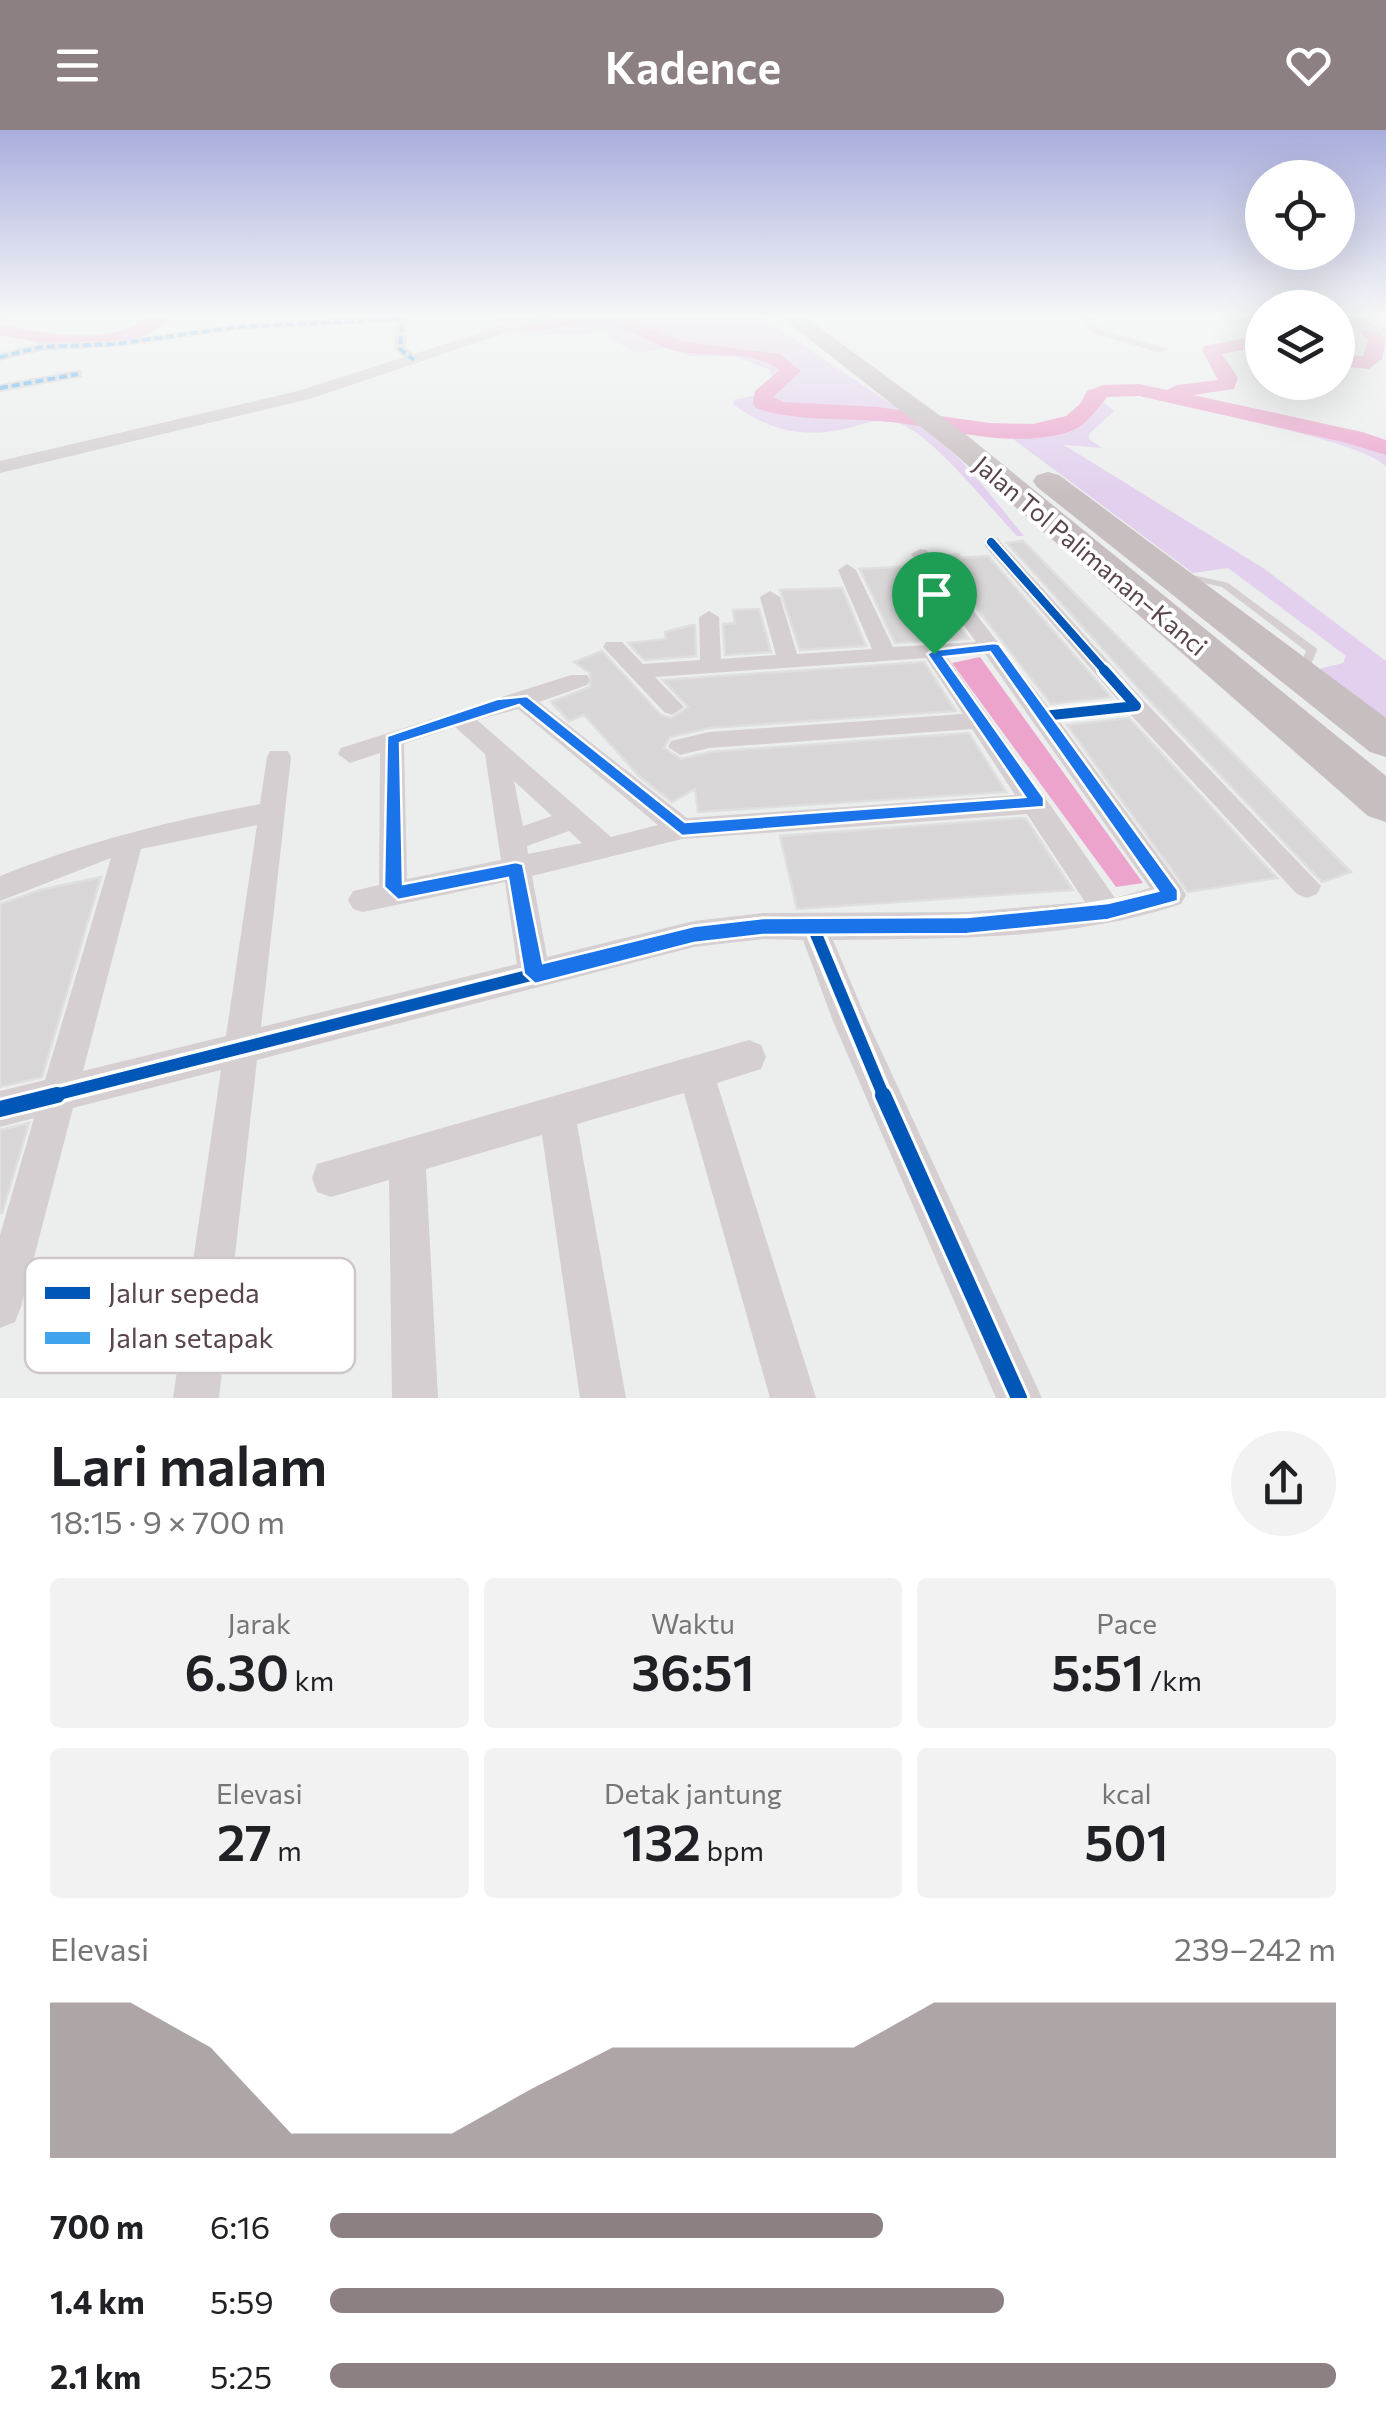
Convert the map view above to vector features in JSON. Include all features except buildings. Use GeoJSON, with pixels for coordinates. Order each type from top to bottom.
{"type":"FeatureCollection","features":[{"type":"Feature","properties":{"kind":"highway","name":"Jalan Tol Palimanan–Kanci"},"geometry":{"type":"LineString","coordinates":[[869,375],[914,409],[975,441],[1268,632],[1302,675],[1386,741]]}},
{"type":"Feature","properties":{"kind":"highway","name":"Jalan Tol Palimanan–Kanci"},"geometry":{"type":"LineString","coordinates":[[905,375],[948,405],[975,441],[1386,803]]}},
{"type":"Feature","properties":{"kind":"street"},"geometry":{"type":"LineString","coordinates":[[0,388],[71,375]]}},
{"type":"Feature","properties":{"kind":"street"},"geometry":{"type":"LineString","coordinates":[[0,468],[304,396],[368,375]]}},
{"type":"Feature","properties":{"kind":"street"},"geometry":{"type":"LineString","coordinates":[[991,542],[1136,706],[1307,886]]}},
{"type":"Feature","properties":{"kind":"street"},"geometry":{"type":"LineString","coordinates":[[0,1109],[694,934],[763,926],[967,925],[1115,910],[1172,895],[994,647],[920,554]]}},
{"type":"Feature","properties":{"kind":"street"},"geometry":{"type":"LineString","coordinates":[[847,570],[887,657]]}},
{"type":"Feature","properties":{"kind":"street"},"geometry":{"type":"LineString","coordinates":[[770,597],[789,662]]}},
{"type":"Feature","properties":{"kind":"street"},"geometry":{"type":"LineString","coordinates":[[708,616],[711,667]]}},
{"type":"Feature","properties":{"kind":"street"},"geometry":{"type":"LineString","coordinates":[[614,646],[672,707]]}},
{"type":"Feature","properties":{"kind":"street"},"geometry":{"type":"LineString","coordinates":[[638,671],[994,647]]}},
{"type":"Feature","properties":{"kind":"street"},"geometry":{"type":"LineString","coordinates":[[934,654],[1115,910]]}},
{"type":"Feature","properties":{"kind":"street"},"geometry":{"type":"LineString","coordinates":[[350,754],[579,680]]}},
{"type":"Feature","properties":{"kind":"street"},"geometry":{"type":"LineString","coordinates":[[522,700],[682,829]]}},
{"type":"Feature","properties":{"kind":"street"},"geometry":{"type":"LineString","coordinates":[[1043,716],[1136,706]]}},
{"type":"Feature","properties":{"kind":"street"},"geometry":{"type":"LineString","coordinates":[[459,717],[606,849]]}},
{"type":"Feature","properties":{"kind":"street"},"geometry":{"type":"LineString","coordinates":[[680,747],[709,740],[978,721]]}},
{"type":"Feature","properties":{"kind":"street"},"geometry":{"type":"LineString","coordinates":[[392,740],[393,887],[398,892]]}},
{"type":"Feature","properties":{"kind":"street"},"geometry":{"type":"LineString","coordinates":[[497,754],[535,974]]}},
{"type":"Feature","properties":{"kind":"street"},"geometry":{"type":"LineString","coordinates":[[214,1258],[279,757]]}},
{"type":"Feature","properties":{"kind":"street"},"geometry":{"type":"LineString","coordinates":[[363,900],[606,849],[682,829],[1038,803]]}},
{"type":"Feature","properties":{"kind":"street"},"geometry":{"type":"LineString","coordinates":[[0,889],[80,856],[272,812]]}},
{"type":"Feature","properties":{"kind":"street"},"geometry":{"type":"LineString","coordinates":[[511,840],[572,820]]}},
{"type":"Feature","properties":{"kind":"street"},"geometry":{"type":"LineString","coordinates":[[0,1307],[7,1260],[59,1094],[130,842]]}},
{"type":"Feature","properties":{"kind":"street"},"geometry":{"type":"LineString","coordinates":[[813,928],[850,1021],[1018,1398]]}},
{"type":"Feature","properties":{"kind":"street"},"geometry":{"type":"LineString","coordinates":[[331,1178],[749,1057]]}},
{"type":"Feature","properties":{"kind":"street"},"geometry":{"type":"LineString","coordinates":[[696,1072],[794,1398]]}},
{"type":"Feature","properties":{"kind":"street"},"geometry":{"type":"LineString","coordinates":[[557,1114],[604,1398]]}},
{"type":"Feature","properties":{"kind":"street"},"geometry":{"type":"LineString","coordinates":[[407,1156],[415,1398]]}},
{"type":"Feature","properties":{"kind":"street"},"geometry":{"type":"LineString","coordinates":[[196,1398],[199,1373]]}},
{"type":"Feature","properties":{"kind":"shaded area"},"geometry":{"type":"Polygon","coordinates":[[[791,375],[848,375],[906,414],[779,406],[769,402],[768,396],[791,375]]]}},
{"type":"Feature","properties":{"kind":"shaded area"},"geometry":{"type":"Polygon","coordinates":[[[757,395],[759,404],[776,410],[885,415],[920,426],[953,453],[1024,536],[1017,536],[941,454],[908,428],[883,420],[818,433],[788,430],[761,421],[734,405],[733,400],[757,395]]]}},
{"type":"Feature","properties":{"kind":"shaded area"},"geometry":{"type":"Polygon","coordinates":[[[1101,400],[1114,411],[1089,434],[1089,439],[1102,448],[1064,445],[1263,568],[1386,661],[1386,722],[1319,669],[1343,663],[1346,656],[1228,568],[1193,573],[1009,436],[1049,433],[1073,426],[1084,420],[1101,400]]]}},
{"type":"Feature","properties":{"kind":"shaded area"},"geometry":{"type":"Polygon","coordinates":[[[1172,400],[1362,444],[1386,454],[1386,467],[1350,448],[1172,400]]]}},
{"type":"Feature","properties":{"kind":"shaded area"},"geometry":{"type":"Polygon","coordinates":[[[980,657],[1143,883],[1116,887],[952,663],[980,657]]]}},
{"type":"Feature","properties":{"kind":"waterway"},"geometry":{"type":"LineString","coordinates":[[786,375],[762,395],[764,403],[791,411],[878,414],[989,430],[1033,431],[1074,421],[1089,407],[1094,395],[1103,391],[1139,390],[1354,437],[1386,448]]}},
{"type":"Feature","properties":{"kind":"waterway"},"geometry":{"type":"LineString","coordinates":[[1177,391],[1227,385],[1224,375]]}},
{"type":"Feature","properties":{"kind":"marked path"},"geometry":{"type":"LineString","coordinates":[[0,388],[71,375]]}},
{"type":"Feature","properties":{"kind":"cycle path"},"geometry":{"type":"LineString","coordinates":[[991,542],[1136,706],[1043,716],[1171,895],[1108,912],[967,925],[813,927],[850,1021],[1019,1398]]}},
{"type":"Feature","properties":{"kind":"cycle path"},"geometry":{"type":"LineString","coordinates":[[0,1109],[694,934],[763,926],[813,927]]}},
{"type":"Feature","properties":{"kind":"route"},"geometry":{"type":"LineString","coordinates":[[994,647],[1172,895],[1108,912],[967,925],[763,926],[694,934],[535,974],[516,869],[398,892],[393,887],[392,740],[502,702],[522,700],[682,829],[1038,803],[934,654],[994,647]]}}]}
